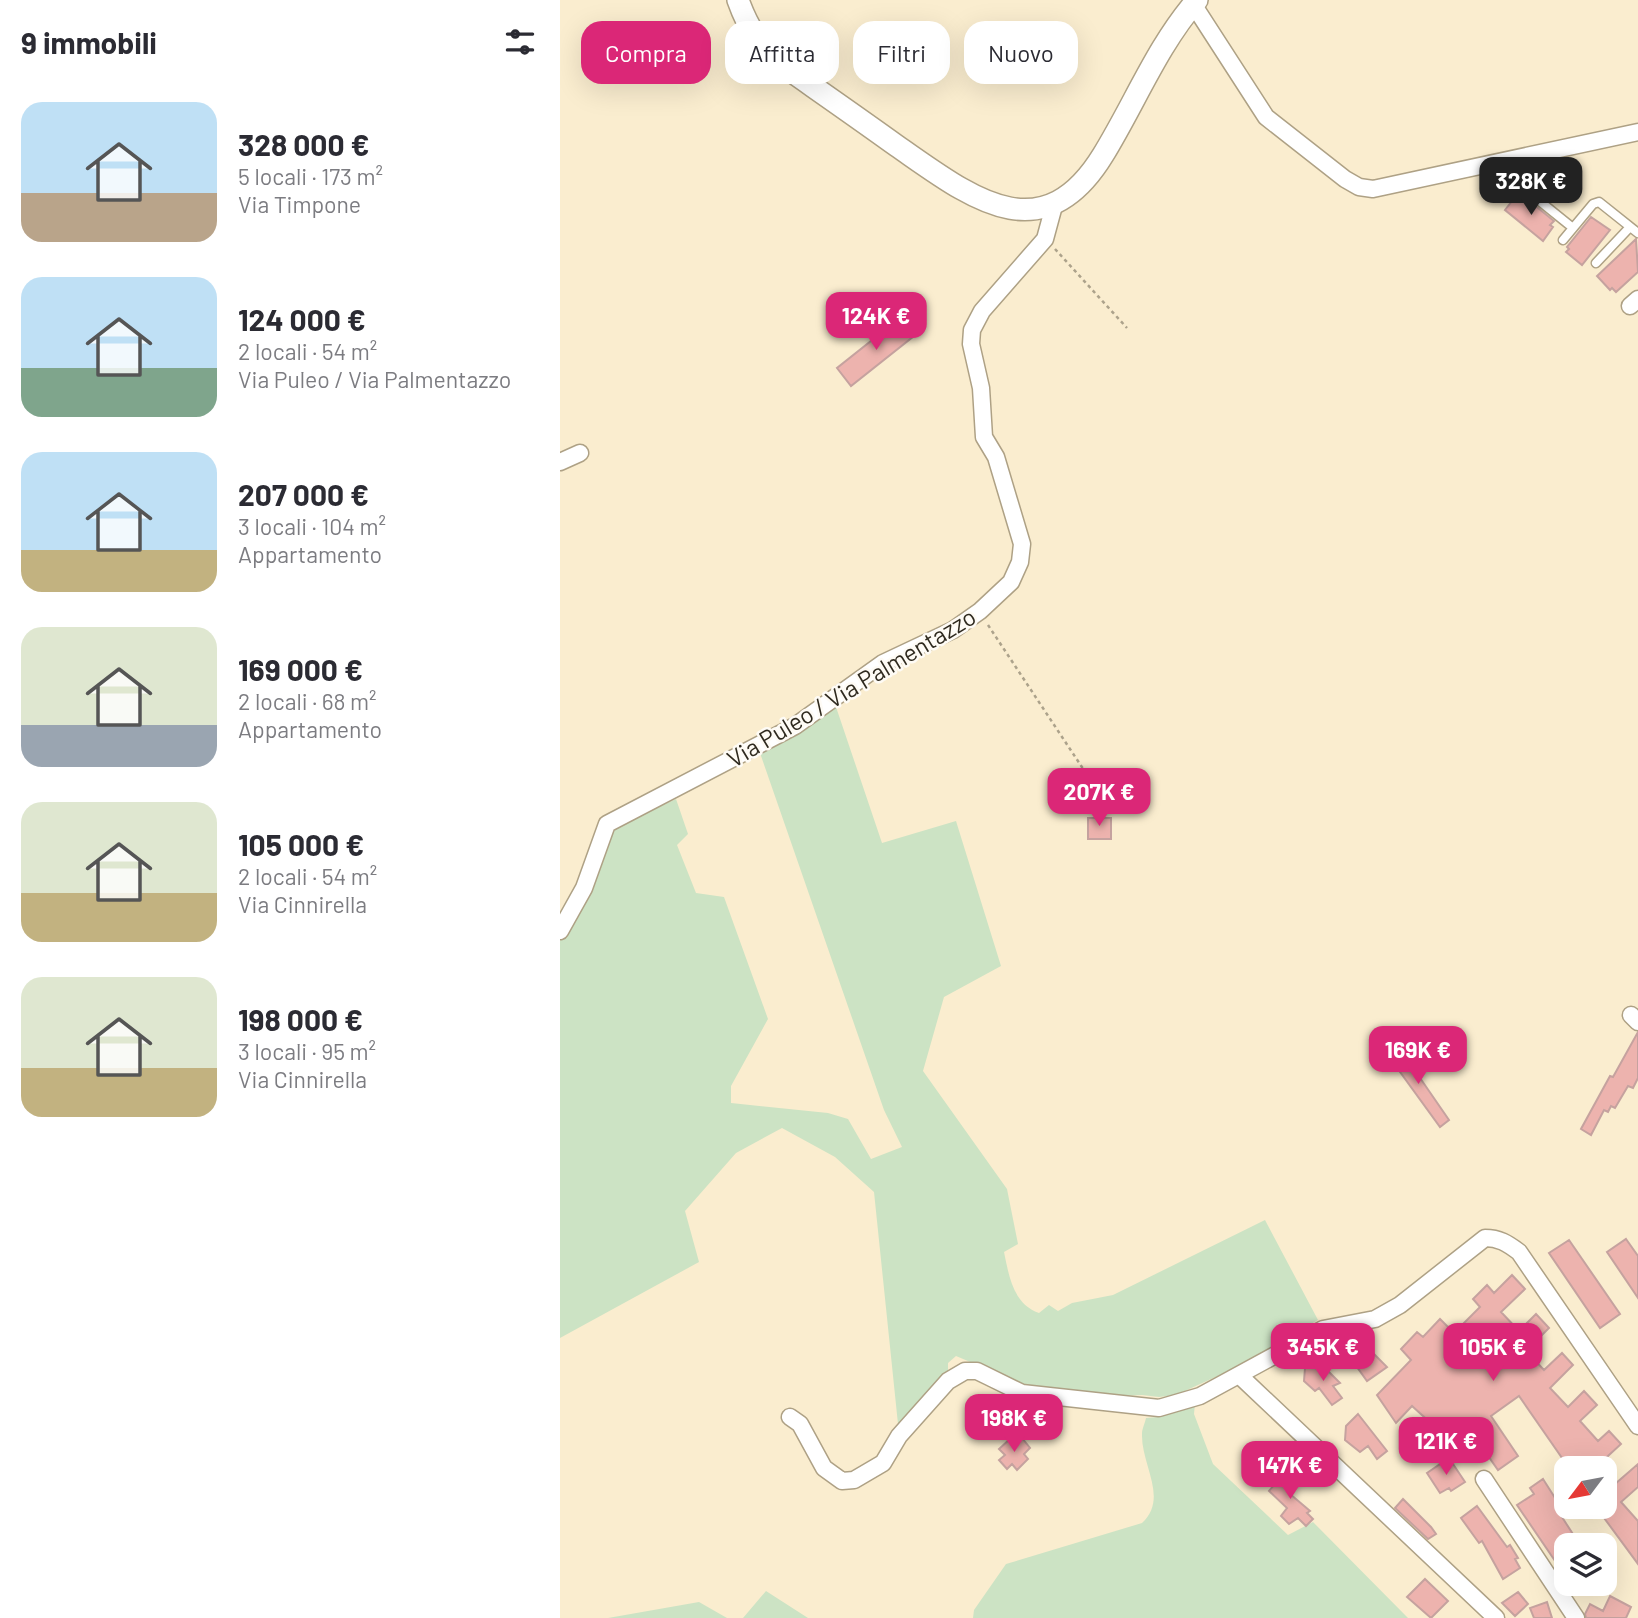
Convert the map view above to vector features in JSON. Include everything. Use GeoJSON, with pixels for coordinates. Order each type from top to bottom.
{"type":"FeatureCollection","features":[{"type":"Feature","properties":{"kind":"street"},"geometry":{"type":"LineString","coordinates":[[738,0],[753,37],[767,53],[961,190],[994,205],[1016,209],[1035,209],[1055,202],[1076,188],[1096,165],[1167,38],[1195,2],[1266,117],[1359,187],[1373,189],[1638,132]]}},
{"type":"Feature","properties":{"kind":"street","name":"Via Puleo / Via Palmentazzo"},"geometry":{"type":"LineString","coordinates":[[560,931],[584,888],[607,824],[773,739],[883,663],[983,617],[1011,582],[1020,562],[1022,544],[996,457],[984,437],[981,388],[971,344],[972,330],[982,311],[1049,242],[1055,202]]}},
{"type":"Feature","properties":{"kind":"street"},"geometry":{"type":"LineString","coordinates":[[560,462],[580,453]]}},
{"type":"Feature","properties":{"kind":"street"},"geometry":{"type":"LineString","coordinates":[[790,1417],[800,1424],[824,1468],[842,1481],[854,1480],[883,1463],[899,1436],[948,1381],[965,1371],[976,1371],[1022,1393],[1159,1408],[1200,1396],[1323,1329],[1376,1319],[1400,1305],[1485,1238],[1494,1238],[1506,1242],[1518,1252],[1638,1426]]}},
{"type":"Feature","properties":{"kind":"street"},"geometry":{"type":"LineString","coordinates":[[1240,1376],[1496,1618]]}},
{"type":"Feature","properties":{"kind":"street"},"geometry":{"type":"LineString","coordinates":[[1484,1479],[1576,1618]]}},
{"type":"Feature","properties":{"kind":"lane"},"geometry":{"type":"LineString","coordinates":[[1526,190],[1573,228]]}},
{"type":"Feature","properties":{"kind":"lane"},"geometry":{"type":"LineString","coordinates":[[1563,240],[1593,204],[1599,202],[1638,233]]}},
{"type":"Feature","properties":{"kind":"lane"},"geometry":{"type":"LineString","coordinates":[[1596,263],[1630,227]]}},
{"type":"Feature","properties":{"kind":"path"},"geometry":{"type":"LineString","coordinates":[[1049,242],[1127,328]]}},
{"type":"Feature","properties":{"kind":"path"},"geometry":{"type":"LineString","coordinates":[[983,617],[1111,811]]}},
{"type":"Feature","properties":{"kind":"green space"},"geometry":{"type":"Polygon","coordinates":[[[835,704],[882,843],[956,821],[1001,966],[944,997],[923,1071],[1007,1189],[1018,1244],[1004,1252],[1014,1288],[1023,1303],[1039,1313],[1049,1305],[1058,1311],[1072,1303],[1113,1295],[1265,1220],[1318,1320],[1233,1369],[1176,1395],[1159,1397],[1123,1396],[1025,1385],[956,1356],[948,1363],[948,1372],[898,1424],[874,1192],[835,1157],[782,1128],[736,1153],[685,1211],[699,1262],[560,1338],[560,941],[588,891],[612,830],[619,826],[676,799],[688,834],[677,845],[696,893],[724,897],[768,1019],[731,1086],[731,1103],[828,1113],[848,1119],[871,1159],[902,1147],[884,1110],[760,753],[797,732],[835,704]]]}},
{"type":"Feature","properties":{"kind":"green space"},"geometry":{"type":"Polygon","coordinates":[[[1195,1403],[1194,1414],[1213,1464],[1288,1535],[1313,1522],[1408,1618],[973,1618],[974,1610],[1006,1564],[1142,1523],[1150,1513],[1154,1492],[1143,1446],[1142,1432],[1146,1418],[1158,1417],[1195,1403]]]}},
{"type":"Feature","properties":{"kind":"green space"},"geometry":{"type":"Polygon","coordinates":[[[766,1591],[808,1618],[743,1618],[766,1591]]]}},
{"type":"Feature","properties":{"kind":"green space"},"geometry":{"type":"Polygon","coordinates":[[[699,1602],[727,1618],[608,1618],[699,1602]]]}},
{"type":"Feature","properties":{"kind":"building"},"geometry":{"type":"Polygon","coordinates":[[[1522,195],[1554,221],[1543,241],[1505,210],[1516,196],[1519,199],[1522,195]]]}},
{"type":"Feature","properties":{"kind":"building"},"geometry":{"type":"Polygon","coordinates":[[[1591,217],[1610,230],[1582,265],[1566,252],[1591,217]]]}},
{"type":"Feature","properties":{"kind":"building"},"geometry":{"type":"Polygon","coordinates":[[[1636,239],[1638,272],[1616,292],[1612,288],[1610,290],[1597,276],[1636,239]]]}},
{"type":"Feature","properties":{"kind":"building"},"geometry":{"type":"Polygon","coordinates":[[[900,318],[914,336],[851,386],[837,368],[900,318]]]}},
{"type":"Feature","properties":{"kind":"building"},"geometry":{"type":"Polygon","coordinates":[[[1088,818],[1111,818],[1111,839],[1088,839],[1088,818]]]}},
{"type":"Feature","properties":{"kind":"building"},"geometry":{"type":"Polygon","coordinates":[[[1638,1032],[1638,1078],[1633,1088],[1628,1086],[1615,1108],[1611,1106],[1608,1112],[1604,1110],[1591,1135],[1581,1129],[1638,1032]]]}},
{"type":"Feature","properties":{"kind":"building"},"geometry":{"type":"Polygon","coordinates":[[[1398,1046],[1449,1120],[1440,1127],[1387,1054],[1398,1046]]]}},
{"type":"Feature","properties":{"kind":"building"},"geometry":{"type":"Polygon","coordinates":[[[1626,1239],[1638,1256],[1638,1298],[1607,1252],[1626,1239]]]}},
{"type":"Feature","properties":{"kind":"building"},"geometry":{"type":"Polygon","coordinates":[[[1569,1240],[1620,1314],[1600,1328],[1549,1253],[1569,1240]]]}},
{"type":"Feature","properties":{"kind":"building"},"geometry":{"type":"Polygon","coordinates":[[[1512,1275],[1525,1289],[1501,1312],[1519,1331],[1536,1314],[1549,1328],[1526,1351],[1544,1370],[1562,1353],[1573,1365],[1550,1388],[1568,1407],[1584,1391],[1597,1405],[1580,1421],[1598,1441],[1609,1431],[1621,1444],[1608,1456],[1561,1456],[1519,1396],[1491,1416],[1518,1456],[1498,1470],[1470,1430],[1467,1433],[1455,1423],[1444,1435],[1412,1406],[1396,1423],[1377,1395],[1411,1360],[1401,1349],[1417,1332],[1423,1337],[1440,1319],[1454,1333],[1480,1307],[1473,1299],[1487,1285],[1494,1293],[1512,1275]]]}},
{"type":"Feature","properties":{"kind":"building"},"geometry":{"type":"Polygon","coordinates":[[[1369,1349],[1387,1367],[1367,1381],[1352,1360],[1369,1349]]]}},
{"type":"Feature","properties":{"kind":"building"},"geometry":{"type":"Polygon","coordinates":[[[1305,1368],[1325,1368],[1340,1383],[1333,1386],[1342,1398],[1332,1405],[1319,1388],[1315,1391],[1304,1381],[1305,1368]]]}},
{"type":"Feature","properties":{"kind":"building"},"geometry":{"type":"Polygon","coordinates":[[[1358,1414],[1387,1451],[1377,1459],[1368,1446],[1360,1452],[1345,1440],[1346,1426],[1358,1414]]]}},
{"type":"Feature","properties":{"kind":"building"},"geometry":{"type":"Polygon","coordinates":[[[1022,1438],[1030,1448],[1024,1454],[1028,1459],[1017,1470],[1012,1464],[1007,1469],[999,1460],[1005,1455],[999,1449],[1010,1439],[1015,1444],[1022,1438]]]}},
{"type":"Feature","properties":{"kind":"building"},"geometry":{"type":"Polygon","coordinates":[[[1449,1458],[1465,1482],[1451,1491],[1449,1488],[1440,1493],[1427,1473],[1449,1458]]]}},
{"type":"Feature","properties":{"kind":"building"},"geometry":{"type":"Polygon","coordinates":[[[1638,1464],[1638,1487],[1621,1502],[1638,1521],[1638,1564],[1605,1519],[1617,1519],[1617,1482],[1638,1464]]]}},
{"type":"Feature","properties":{"kind":"building"},"geometry":{"type":"Polygon","coordinates":[[[1285,1472],[1298,1486],[1290,1494],[1310,1511],[1307,1513],[1313,1519],[1306,1526],[1298,1518],[1289,1524],[1281,1516],[1287,1508],[1269,1491],[1285,1472]]]}},
{"type":"Feature","properties":{"kind":"building"},"geometry":{"type":"Polygon","coordinates":[[[1543,1479],[1554,1496],[1554,1519],[1563,1519],[1572,1533],[1554,1533],[1554,1559],[1517,1505],[1534,1494],[1530,1488],[1543,1479]]]}},
{"type":"Feature","properties":{"kind":"building"},"geometry":{"type":"Polygon","coordinates":[[[1403,1499],[1436,1534],[1428,1539],[1395,1508],[1403,1499]]]}},
{"type":"Feature","properties":{"kind":"building"},"geometry":{"type":"Polygon","coordinates":[[[1477,1506],[1518,1558],[1515,1559],[1520,1568],[1503,1579],[1482,1541],[1479,1543],[1461,1518],[1477,1506]]]}},
{"type":"Feature","properties":{"kind":"building"},"geometry":{"type":"Polygon","coordinates":[[[1425,1579],[1448,1601],[1431,1618],[1407,1597],[1425,1579]]]}},
{"type":"Feature","properties":{"kind":"building"},"geometry":{"type":"Polygon","coordinates":[[[1518,1592],[1528,1604],[1515,1616],[1502,1603],[1518,1592]]]}},
{"type":"Feature","properties":{"kind":"building"},"geometry":{"type":"Polygon","coordinates":[[[1610,1596],[1631,1607],[1626,1618],[1586,1618],[1590,1604],[1603,1611],[1610,1596]]]}},
{"type":"Feature","properties":{"kind":"building"},"geometry":{"type":"Polygon","coordinates":[[[1547,1602],[1552,1618],[1534,1618],[1530,1608],[1547,1602]]]}}]}
